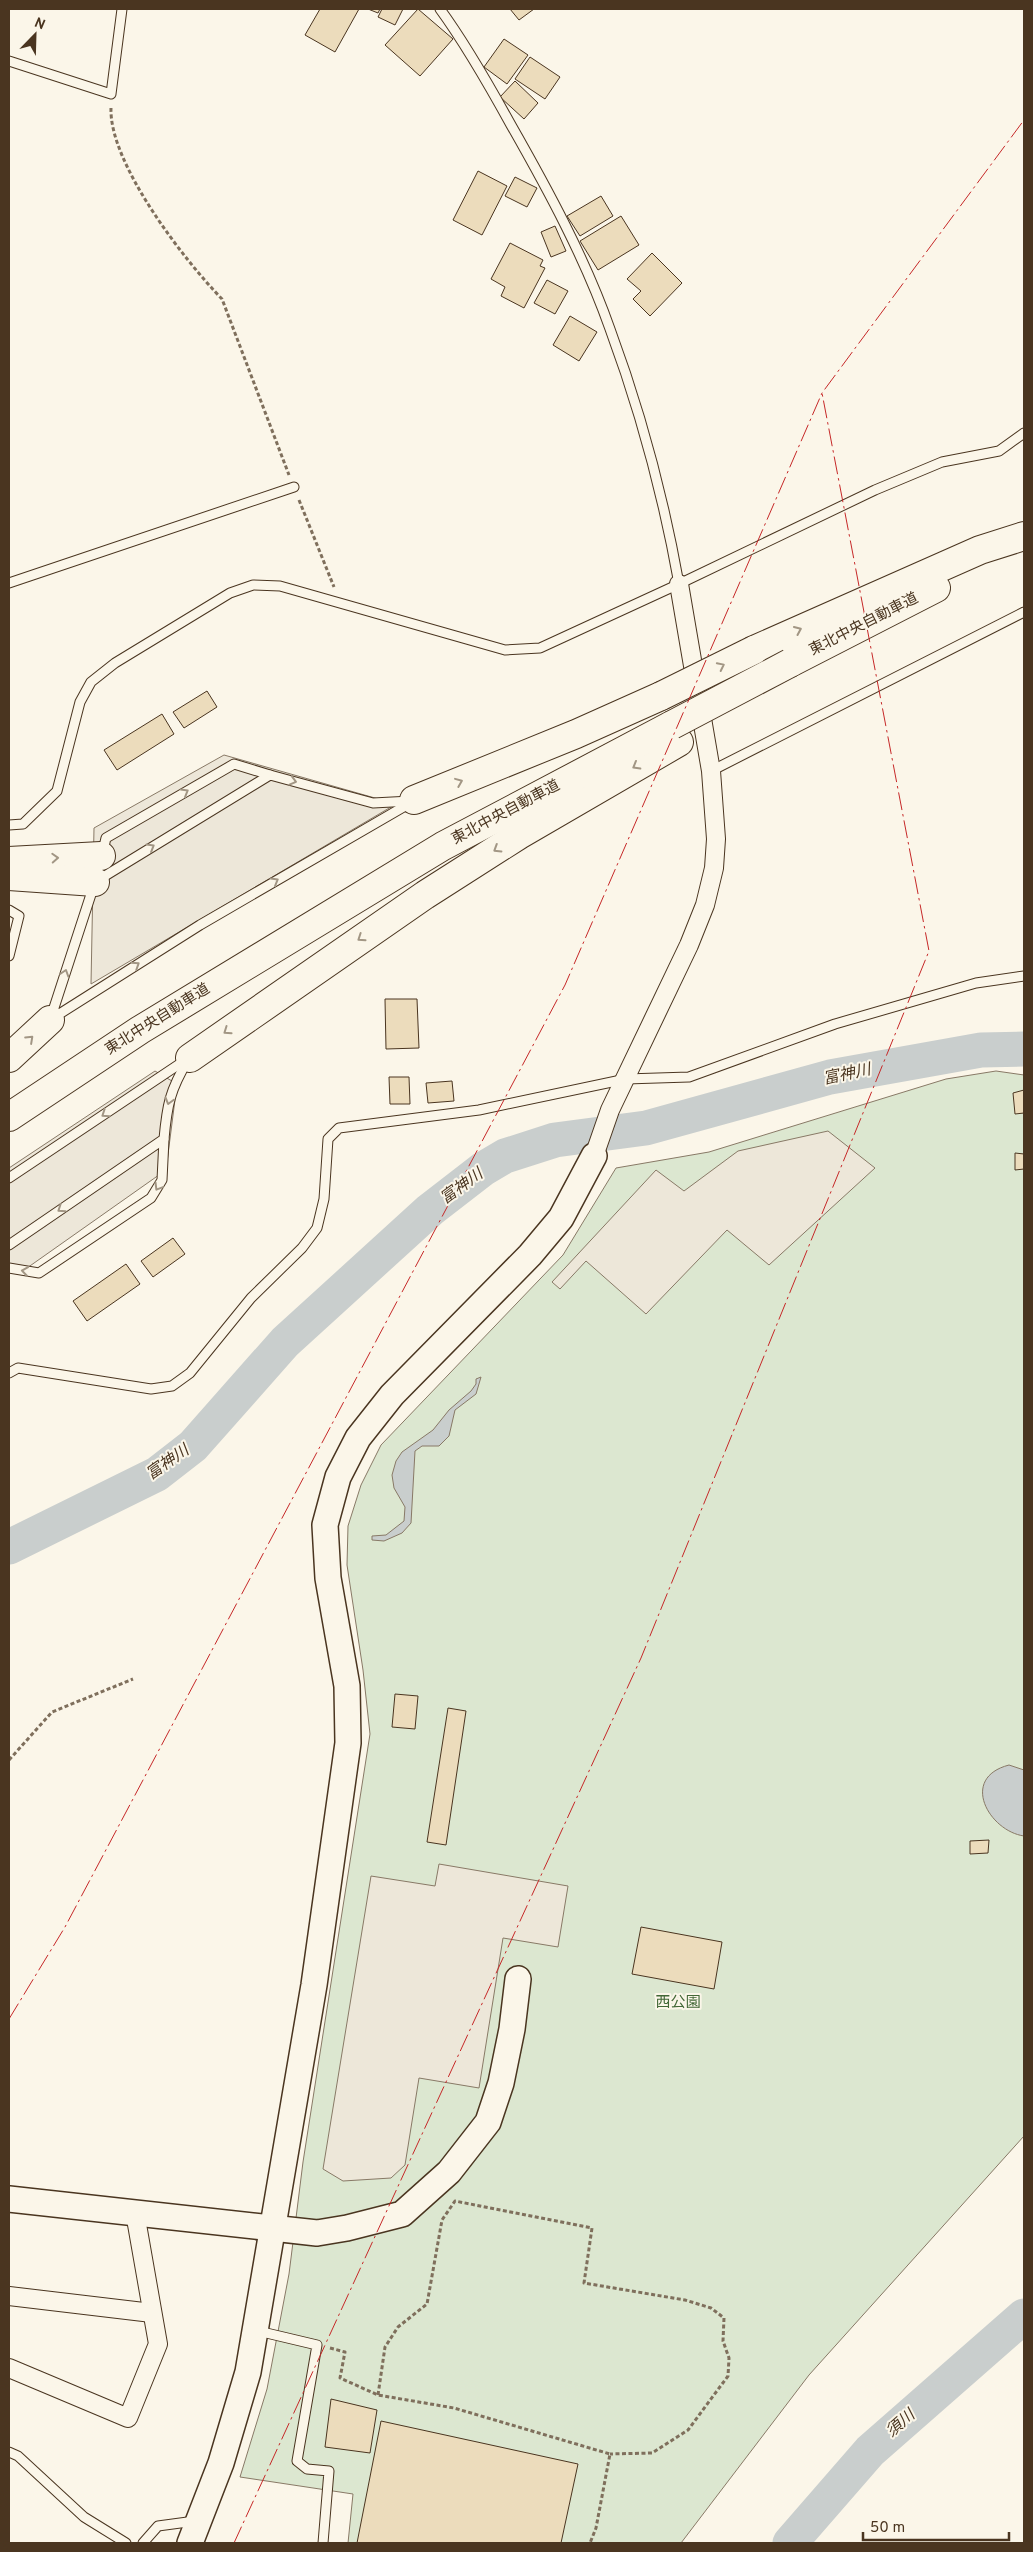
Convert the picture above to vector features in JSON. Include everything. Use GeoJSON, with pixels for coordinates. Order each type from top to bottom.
{"type":"FeatureCollection","features":[{"type":"Feature","properties":{"kind":"highway"},"geometry":{"type":"LineString","coordinates":[[414,800],[576,734],[661,696],[754,650],[980,550],[1024,536]]}},
{"type":"Feature","properties":{"kind":"highway","name":"東北中央自動車道"},"geometry":{"type":"LineString","coordinates":[[9,1117],[140,1030],[443,846],[675,733],[924,594],[1024,546]]}},
{"type":"Feature","properties":{"kind":"highway"},"geometry":{"type":"LineString","coordinates":[[190,1058],[425,895],[675,733]]}},
{"type":"Feature","properties":{"kind":"highway"},"geometry":{"type":"LineString","coordinates":[[9,861],[101,856]]}},
{"type":"Feature","properties":{"kind":"highway"},"geometry":{"type":"LineString","coordinates":[[9,876],[95,882]]}},
{"type":"Feature","properties":{"kind":"highway"},"geometry":{"type":"LineString","coordinates":[[9,1058],[50,1020]]}},
{"type":"Feature","properties":{"kind":"street"},"geometry":{"type":"LineString","coordinates":[[194,2532],[222,2463],[248,2372],[314,1984],[348,1743],[347,1686],[328,1578],[324,1525],[338,1477],[358,1438],[392,1395],[530,1255],[561,1218],[594,1156],[610,1110],[705,905],[714,868],[716,839],[711,771],[679,584]]}},
{"type":"Feature","properties":{"kind":"street"},"geometry":{"type":"LineString","coordinates":[[9,2199],[317,2233],[347,2228],[402,2214],[449,2172],[488,2122],[501,2083],[512,2029],[518,1979]]}},
{"type":"Feature","properties":{"kind":"street"},"geometry":{"type":"LineString","coordinates":[[9,2368],[128,2418],[158,2344],[135,2213]]}},
{"type":"Feature","properties":{"kind":"street"},"geometry":{"type":"LineString","coordinates":[[9,2296],[152,2313]]}},
{"type":"Feature","properties":{"kind":"lane"},"geometry":{"type":"LineString","coordinates":[[9,61],[111,94],[122,9]]}},
{"type":"Feature","properties":{"kind":"lane"},"geometry":{"type":"LineString","coordinates":[[440,9],[462,40],[524,147],[568,232],[610,328],[655,477],[671,541],[679,584]]}},
{"type":"Feature","properties":{"kind":"lane"},"geometry":{"type":"LineString","coordinates":[[9,825],[22,824],[56,791],[80,702],[91,682],[115,663],[230,593],[254,585],[280,586],[505,650],[540,648],[875,490],[942,462],[998,451],[1024,433]]}},
{"type":"Feature","properties":{"kind":"lane"},"geometry":{"type":"LineString","coordinates":[[9,583],[294,487]]}},
{"type":"Feature","properties":{"kind":"lane"},"geometry":{"type":"LineString","coordinates":[[711,771],[1024,612]]}},
{"type":"Feature","properties":{"kind":"lane"},"geometry":{"type":"LineString","coordinates":[[50,1020],[95,882],[106,838],[234,764],[373,803],[414,800]]}},
{"type":"Feature","properties":{"kind":"lane"},"geometry":{"type":"LineString","coordinates":[[95,882],[270,775]]}},
{"type":"Feature","properties":{"kind":"lane"},"geometry":{"type":"LineString","coordinates":[[50,1020],[200,924],[414,800]]}},
{"type":"Feature","properties":{"kind":"lane"},"geometry":{"type":"LineString","coordinates":[[9,910],[19,916],[9,956]]}},
{"type":"Feature","properties":{"kind":"lane"},"geometry":{"type":"LineString","coordinates":[[9,1373],[18,1368],[151,1389],[172,1386],[190,1373],[251,1298],[302,1248],[317,1228],[324,1199],[328,1139],[339,1128],[479,1110],[626,1079],[689,1077],[835,1024],[976,983],[1024,976]]}},
{"type":"Feature","properties":{"kind":"lane"},"geometry":{"type":"LineString","coordinates":[[9,1268],[39,1273],[151,1198],[162,1180],[166,1109],[174,1084],[190,1058]]}},
{"type":"Feature","properties":{"kind":"lane"},"geometry":{"type":"LineString","coordinates":[[9,1178],[190,1058]]}},
{"type":"Feature","properties":{"kind":"lane"},"geometry":{"type":"LineString","coordinates":[[9,1245],[164,1139]]}},
{"type":"Feature","properties":{"kind":"lane"},"geometry":{"type":"LineString","coordinates":[[255,2331],[317,2345],[297,2461],[307,2469],[329,2471],[323,2543]]}},
{"type":"Feature","properties":{"kind":"lane"},"geometry":{"type":"LineString","coordinates":[[9,2452],[18,2456],[84,2516],[126,2543]]}},
{"type":"Feature","properties":{"kind":"lane"},"geometry":{"type":"LineString","coordinates":[[143,2543],[158,2526],[194,2532]]}},
{"type":"Feature","properties":{"kind":"path"},"geometry":{"type":"LineString","coordinates":[[111,94],[112,121],[128,167],[143,199],[204,280],[222,299],[341,604]]}},
{"type":"Feature","properties":{"kind":"path"},"geometry":{"type":"LineString","coordinates":[[9,1760],[52,1712],[133,1679]]}},
{"type":"Feature","properties":{"kind":"path"},"geometry":{"type":"LineString","coordinates":[[317,2345],[345,2352],[340,2378],[378,2395],[454,2408],[610,2454],[652,2453],[688,2430],[728,2376],[729,2358],[723,2341],[724,2318],[711,2308],[685,2300],[584,2283],[592,2228],[455,2201],[442,2220],[427,2304],[398,2327],[385,2347],[378,2395]]}},
{"type":"Feature","properties":{"kind":"path"},"geometry":{"type":"LineString","coordinates":[[590,2543],[596,2528],[610,2454]]}},
{"type":"Feature","properties":{"kind":"green space","name":"西公園"},"geometry":{"type":"Polygon","coordinates":[[[996,1071],[1024,1075],[1024,2136],[809,2375],[681,2543],[348,2543],[353,2494],[240,2477],[267,2389],[289,2274],[303,2162],[370,1734],[363,1670],[347,1565],[348,1526],[361,1485],[381,1445],[563,1255],[616,1168],[709,1152],[946,1079],[996,1071]]]}},
{"type":"Feature","properties":{"kind":"shaded area"},"geometry":{"type":"Polygon","coordinates":[[[224,755],[396,804],[91,984],[94,828],[224,755]]]}},
{"type":"Feature","properties":{"kind":"shaded area"},"geometry":{"type":"Polygon","coordinates":[[[155,1071],[177,1084],[166,1170],[27,1268],[9,1264],[9,1168],[155,1071]]]}},
{"type":"Feature","properties":{"kind":"shaded area"},"geometry":{"type":"Polygon","coordinates":[[[828,1131],[875,1168],[769,1265],[727,1230],[646,1314],[586,1261],[560,1289],[552,1282],[656,1170],[684,1191],[738,1151],[828,1131]]]}},
{"type":"Feature","properties":{"kind":"shaded area"},"geometry":{"type":"Polygon","coordinates":[[[481,1377],[476,1394],[455,1410],[449,1436],[439,1446],[422,1446],[415,1451],[411,1523],[402,1533],[384,1541],[372,1540],[372,1536],[386,1535],[404,1521],[405,1507],[394,1488],[392,1475],[396,1461],[402,1452],[433,1430],[449,1410],[471,1391],[476,1384],[476,1379],[481,1377]]]}},
{"type":"Feature","properties":{"kind":"shaded area"},"geometry":{"type":"Polygon","coordinates":[[[1009,1765],[1024,1770],[1024,1836],[1011,1832],[1000,1825],[991,1815],[985,1804],[983,1792],[985,1781],[994,1772],[1009,1765]]]}},
{"type":"Feature","properties":{"kind":"shaded area"},"geometry":{"type":"Polygon","coordinates":[[[439,1864],[568,1886],[558,1947],[503,1938],[479,2088],[419,2078],[405,2165],[391,2178],[343,2181],[323,2169],[371,1876],[435,1886],[439,1864]]]}},
{"type":"Feature","properties":{"kind":"building"},"geometry":{"type":"Polygon","coordinates":[[[320,9],[359,9],[335,52],[305,35],[320,9]]]}},
{"type":"Feature","properties":{"kind":"building"},"geometry":{"type":"Polygon","coordinates":[[[368,9],[380,9],[378,13],[368,9]]]}},
{"type":"Feature","properties":{"kind":"building"},"geometry":{"type":"Polygon","coordinates":[[[382,9],[403,9],[395,25],[378,17],[382,9]]]}},
{"type":"Feature","properties":{"kind":"building"},"geometry":{"type":"Polygon","coordinates":[[[418,9],[453,39],[420,76],[385,45],[418,9]]]}},
{"type":"Feature","properties":{"kind":"building"},"geometry":{"type":"Polygon","coordinates":[[[510,9],[534,9],[519,20],[510,9]]]}},
{"type":"Feature","properties":{"kind":"building"},"geometry":{"type":"Polygon","coordinates":[[[504,39],[528,55],[507,84],[484,67],[504,39]]]}},
{"type":"Feature","properties":{"kind":"building"},"geometry":{"type":"Polygon","coordinates":[[[530,57],[560,77],[545,99],[515,79],[530,57]]]}},
{"type":"Feature","properties":{"kind":"building"},"geometry":{"type":"Polygon","coordinates":[[[515,81],[538,103],[524,119],[500,97],[515,81]]]}},
{"type":"Feature","properties":{"kind":"building"},"geometry":{"type":"Polygon","coordinates":[[[478,171],[507,186],[482,235],[453,220],[478,171]]]}},
{"type":"Feature","properties":{"kind":"building"},"geometry":{"type":"Polygon","coordinates":[[[515,177],[537,188],[527,207],[505,196],[515,177]]]}},
{"type":"Feature","properties":{"kind":"building"},"geometry":{"type":"Polygon","coordinates":[[[601,196],[613,216],[580,236],[567,216],[601,196]]]}},
{"type":"Feature","properties":{"kind":"building"},"geometry":{"type":"Polygon","coordinates":[[[621,216],[639,245],[598,270],[580,241],[621,216]]]}},
{"type":"Feature","properties":{"kind":"building"},"geometry":{"type":"Polygon","coordinates":[[[555,226],[566,251],[551,257],[541,232],[555,226]]]}},
{"type":"Feature","properties":{"kind":"building"},"geometry":{"type":"Polygon","coordinates":[[[510,243],[543,260],[540,266],[545,268],[524,308],[501,296],[505,287],[491,279],[510,243]]]}},
{"type":"Feature","properties":{"kind":"building"},"geometry":{"type":"Polygon","coordinates":[[[652,253],[682,283],[650,316],[633,299],[641,291],[627,279],[652,253]]]}},
{"type":"Feature","properties":{"kind":"building"},"geometry":{"type":"Polygon","coordinates":[[[547,280],[568,291],[555,314],[534,303],[547,280]]]}},
{"type":"Feature","properties":{"kind":"building"},"geometry":{"type":"Polygon","coordinates":[[[570,316],[597,332],[579,361],[553,345],[570,316]]]}},
{"type":"Feature","properties":{"kind":"building"},"geometry":{"type":"Polygon","coordinates":[[[207,691],[217,707],[184,728],[173,712],[207,691]]]}},
{"type":"Feature","properties":{"kind":"building"},"geometry":{"type":"Polygon","coordinates":[[[162,714],[174,734],[117,770],[104,750],[162,714]]]}},
{"type":"Feature","properties":{"kind":"building"},"geometry":{"type":"Polygon","coordinates":[[[385,999],[417,999],[419,1048],[386,1049],[385,999]]]}},
{"type":"Feature","properties":{"kind":"building"},"geometry":{"type":"Polygon","coordinates":[[[389,1077],[409,1077],[410,1104],[390,1104],[389,1077]]]}},
{"type":"Feature","properties":{"kind":"building"},"geometry":{"type":"Polygon","coordinates":[[[452,1081],[454,1101],[428,1103],[426,1083],[452,1081]]]}},
{"type":"Feature","properties":{"kind":"building"},"geometry":{"type":"Polygon","coordinates":[[[1024,1090],[1024,1113],[1015,1114],[1013,1093],[1024,1090]]]}},
{"type":"Feature","properties":{"kind":"building"},"geometry":{"type":"Polygon","coordinates":[[[1015,1153],[1024,1154],[1024,1169],[1015,1170],[1015,1153]]]}},
{"type":"Feature","properties":{"kind":"building"},"geometry":{"type":"Polygon","coordinates":[[[173,1238],[185,1254],[153,1277],[141,1261],[173,1238]]]}},
{"type":"Feature","properties":{"kind":"building"},"geometry":{"type":"Polygon","coordinates":[[[126,1264],[140,1284],[87,1321],[73,1301],[126,1264]]]}},
{"type":"Feature","properties":{"kind":"building"},"geometry":{"type":"Polygon","coordinates":[[[395,1694],[418,1696],[415,1729],[392,1727],[395,1694]]]}},
{"type":"Feature","properties":{"kind":"building"},"geometry":{"type":"Polygon","coordinates":[[[448,1708],[466,1711],[446,1845],[427,1842],[448,1708]]]}},
{"type":"Feature","properties":{"kind":"building"},"geometry":{"type":"Polygon","coordinates":[[[989,1840],[988,1853],[970,1854],[970,1841],[989,1840]]]}},
{"type":"Feature","properties":{"kind":"building"},"geometry":{"type":"Polygon","coordinates":[[[641,1927],[722,1942],[714,1989],[632,1974],[641,1927]]]}},
{"type":"Feature","properties":{"kind":"building"},"geometry":{"type":"Polygon","coordinates":[[[331,2399],[377,2410],[370,2453],[325,2447],[331,2399]]]}},
{"type":"Feature","properties":{"kind":"building"},"geometry":{"type":"Polygon","coordinates":[[[381,2421],[578,2464],[561,2543],[357,2543],[381,2421]]]}},
{"type":"Feature","properties":{"kind":"waterway","name":"富神川"},"geometry":{"type":"LineString","coordinates":[[9,1547],[157,1474],[193,1446],[285,1342],[430,1210],[483,1169],[505,1156],[555,1140],[646,1128],[830,1077],[981,1050],[1024,1049]]}},
{"type":"Feature","properties":{"kind":"waterway","name":"須川"},"geometry":{"type":"LineString","coordinates":[[790,2543],[870,2451],[1024,2316]]}},
{"type":"Feature","properties":{"kind":"power"},"geometry":{"type":"LineString","coordinates":[[9,2019],[65,1927],[565,985],[822,393],[1024,120]]}},
{"type":"Feature","properties":{"kind":"power"},"geometry":{"type":"LineString","coordinates":[[234,2543],[641,1658],[929,951],[822,393]]}}]}
